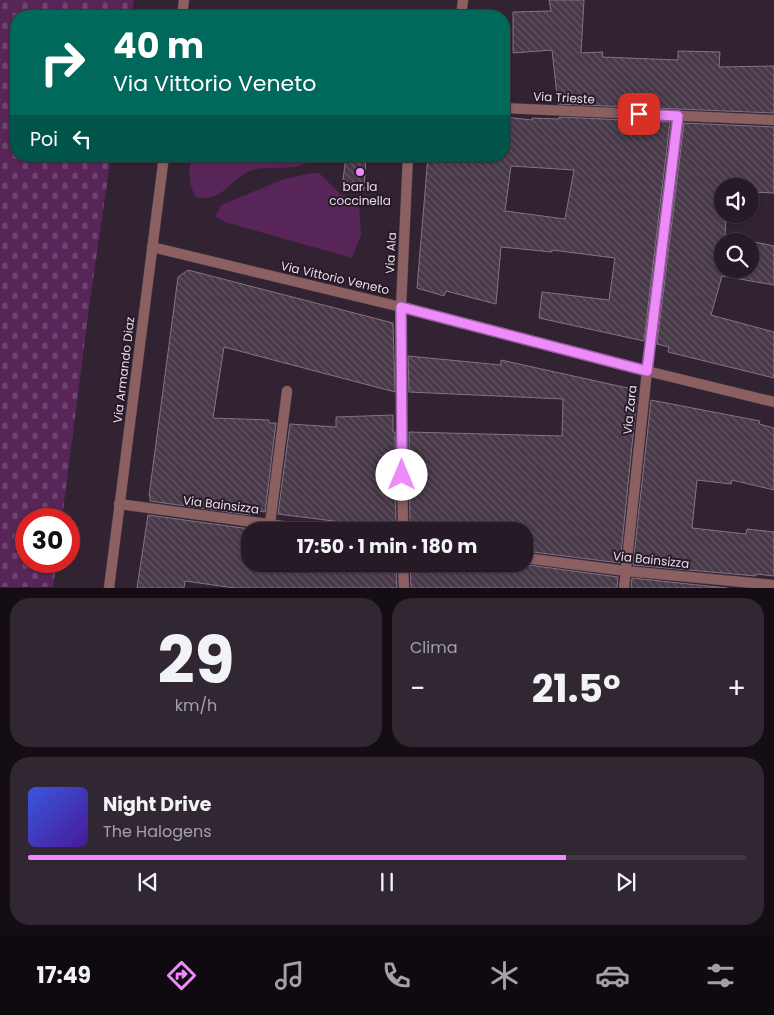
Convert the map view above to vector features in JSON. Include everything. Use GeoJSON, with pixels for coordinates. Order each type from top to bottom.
{"type":"FeatureCollection","features":[{"type":"Feature","properties":{"kind":"street","name":"Via Trieste"},"geometry":{"type":"LineString","coordinates":[[510,108],[774,120]]}},
{"type":"Feature","properties":{"kind":"street","name":"Via Zara"},"geometry":{"type":"LineString","coordinates":[[624,588],[647,371],[678,116]]}},
{"type":"Feature","properties":{"kind":"street","name":"Via Armando Diaz"},"geometry":{"type":"LineString","coordinates":[[109,588],[163,162]]}},
{"type":"Feature","properties":{"kind":"street","name":"Via Ala"},"geometry":{"type":"LineString","coordinates":[[403,522],[401,307],[408,162]]}},
{"type":"Feature","properties":{"kind":"street","name":"Via Vittorio Veneto"},"geometry":{"type":"LineString","coordinates":[[152,247],[401,307],[774,402]]}},
{"type":"Feature","properties":{"kind":"street"},"geometry":{"type":"LineString","coordinates":[[270,522],[287,391]]}},
{"type":"Feature","properties":{"kind":"street","name":"Via Bainsizza"},"geometry":{"type":"LineString","coordinates":[[119,504],[255,522]]}},
{"type":"Feature","properties":{"kind":"street","name":"Via Bainsizza"},"geometry":{"type":"LineString","coordinates":[[533,559],[626,571],[774,585]]}},
{"type":"Feature","properties":{"kind":"street"},"geometry":{"type":"LineString","coordinates":[[403,572],[404,588]]}},
{"type":"Feature","properties":{"kind":"green space"},"geometry":{"type":"Polygon","coordinates":[[[0,0],[134,0],[133,10],[10,10],[10,162],[110,162],[63,508],[15,508],[15,573],[55,573],[53,587],[0,587],[0,0]]]}},
{"type":"Feature","properties":{"kind":"green space"},"geometry":{"type":"Polygon","coordinates":[[[191,162],[307,162],[292,167],[250,171],[219,194],[205,198],[196,197],[191,187],[191,162]]]}},
{"type":"Feature","properties":{"kind":"green space"},"geometry":{"type":"Polygon","coordinates":[[[319,173],[340,194],[359,202],[361,235],[352,258],[228,223],[215,217],[221,205],[284,179],[319,173]]]}},
{"type":"Feature","properties":{"kind":"building"},"geometry":{"type":"Polygon","coordinates":[[[549,0],[584,0],[581,53],[603,52],[602,57],[678,60],[678,51],[720,52],[719,67],[774,66],[774,113],[558,104],[552,50],[513,53],[513,12],[551,11],[549,0]]]}},
{"type":"Feature","properties":{"kind":"building"},"geometry":{"type":"Polygon","coordinates":[[[559,117],[670,122],[644,341],[539,318],[542,292],[609,300],[615,258],[552,250],[552,252],[501,247],[496,304],[446,291],[444,296],[417,288],[428,162],[510,162],[510,118],[532,120],[532,118],[559,119],[559,117]],[[511,166],[505,211],[565,219],[574,170],[511,166]]]}},
{"type":"Feature","properties":{"kind":"building"},"geometry":{"type":"Polygon","coordinates":[[[684,123],[774,127],[774,193],[759,192],[759,178],[714,178],[714,223],[726,223],[725,233],[714,233],[714,278],[721,278],[711,315],[774,332],[774,378],[668,352],[669,347],[657,344],[684,123]]]}},
{"type":"Feature","properties":{"kind":"building"},"geometry":{"type":"Polygon","coordinates":[[[345,162],[366,162],[364,190],[348,187],[343,180],[345,162]]]}},
{"type":"Feature","properties":{"kind":"building"},"geometry":{"type":"Polygon","coordinates":[[[759,243],[774,246],[774,285],[734,278],[759,278],[759,243]]]}},
{"type":"Feature","properties":{"kind":"building"},"geometry":{"type":"Polygon","coordinates":[[[188,270],[393,323],[395,392],[224,347],[213,418],[269,420],[269,423],[276,423],[265,512],[250,510],[250,515],[150,501],[149,496],[178,277],[188,270]]]}},
{"type":"Feature","properties":{"kind":"building"},"geometry":{"type":"Polygon","coordinates":[[[408,356],[501,365],[501,360],[632,389],[631,396],[637,397],[620,563],[533,552],[533,522],[410,522],[409,432],[562,436],[563,399],[409,392],[408,356]]]}},
{"type":"Feature","properties":{"kind":"building"},"geometry":{"type":"Polygon","coordinates":[[[651,400],[760,421],[759,424],[774,428],[774,490],[732,480],[731,484],[697,480],[692,528],[746,534],[747,529],[774,532],[774,576],[633,565],[651,400]]]}},
{"type":"Feature","properties":{"kind":"building"},"geometry":{"type":"Polygon","coordinates":[[[393,415],[393,432],[395,432],[396,522],[341,522],[278,514],[290,424],[336,427],[336,417],[393,415]]]}},
{"type":"Feature","properties":{"kind":"building"},"geometry":{"type":"Polygon","coordinates":[[[148,515],[241,528],[241,572],[396,572],[397,588],[235,588],[185,581],[184,588],[137,588],[148,515]]]}},
{"type":"Feature","properties":{"kind":"building"},"geometry":{"type":"Polygon","coordinates":[[[533,566],[618,577],[617,588],[411,588],[410,572],[533,572],[533,566]]]}},
{"type":"Feature","properties":{"kind":"building"},"geometry":{"type":"Polygon","coordinates":[[[632,578],[727,588],[631,588],[632,578]]]}},
{"type":"Feature","properties":{"kind":"place","name":"bar la coccinella"},"geometry":{"type":"Point","coordinates":[360,172]}},
{"type":"Feature","properties":{"kind":"route"},"geometry":{"type":"LineString","coordinates":[[402,475],[401,307],[647,371],[678,116],[639,114]]}}]}
